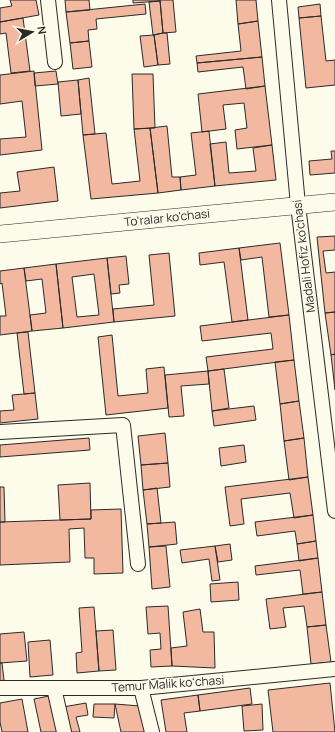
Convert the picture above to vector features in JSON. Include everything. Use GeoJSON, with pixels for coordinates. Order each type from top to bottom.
{"type":"FeatureCollection","features":[{"type":"Feature","properties":{"kind":"street"},"geometry":{"type":"LineString","coordinates":[[48,0],[55,62]]}},
{"type":"Feature","properties":{"kind":"street","name":"Madali Hofiz ko'chasi"},"geometry":{"type":"LineString","coordinates":[[279,0],[298,205],[335,511]]}},
{"type":"Feature","properties":{"kind":"street","name":"To'ralar ko'chasi"},"geometry":{"type":"LineString","coordinates":[[0,234],[335,202]]}},
{"type":"Feature","properties":{"kind":"street"},"geometry":{"type":"LineString","coordinates":[[0,432],[123,425],[138,564]]}},
{"type":"Feature","properties":{"kind":"street","name":"Temur Malik koʻchasi"},"geometry":{"type":"LineString","coordinates":[[0,688],[141,688],[335,669]]}},
{"type":"Feature","properties":{"kind":"street"},"geometry":{"type":"LineString","coordinates":[[54,688],[64,732]]}},
{"type":"Feature","properties":{"kind":"street"},"geometry":{"type":"LineString","coordinates":[[141,688],[152,732]]}},
{"type":"Feature","properties":{"kind":"building"},"geometry":{"type":"Polygon","coordinates":[[[10,0],[36,0],[39,15],[0,22],[0,8],[12,6],[10,0]]]}},
{"type":"Feature","properties":{"kind":"building"},"geometry":{"type":"Polygon","coordinates":[[[65,0],[89,0],[90,10],[66,12],[65,0]]]}},
{"type":"Feature","properties":{"kind":"building"},"geometry":{"type":"Polygon","coordinates":[[[133,0],[160,0],[160,1],[133,3],[133,0]]]}},
{"type":"Feature","properties":{"kind":"building"},"geometry":{"type":"Polygon","coordinates":[[[160,0],[173,0],[176,32],[163,33],[160,0]]]}},
{"type":"Feature","properties":{"kind":"building"},"geometry":{"type":"Polygon","coordinates":[[[236,0],[256,0],[258,21],[238,24],[236,0]]]}},
{"type":"Feature","properties":{"kind":"building"},"geometry":{"type":"Polygon","coordinates":[[[160,1],[163,33],[153,35],[149,2],[160,1]]]}},
{"type":"Feature","properties":{"kind":"building"},"geometry":{"type":"Polygon","coordinates":[[[145,4],[146,14],[96,19],[97,29],[88,30],[89,41],[70,43],[66,12],[145,4]]]}},
{"type":"Feature","properties":{"kind":"building"},"geometry":{"type":"Polygon","coordinates":[[[320,4],[321,16],[299,18],[298,7],[320,4]]]}},
{"type":"Feature","properties":{"kind":"building"},"geometry":{"type":"Polygon","coordinates":[[[321,16],[326,61],[335,60],[335,85],[306,88],[299,18],[321,16]]]}},
{"type":"Feature","properties":{"kind":"building"},"geometry":{"type":"Polygon","coordinates":[[[23,18],[30,71],[11,73],[6,33],[0,34],[0,22],[23,18]]]}},
{"type":"Feature","properties":{"kind":"building"},"geometry":{"type":"Polygon","coordinates":[[[258,21],[262,57],[197,63],[196,56],[241,51],[238,24],[258,21]]]}},
{"type":"Feature","properties":{"kind":"building"},"geometry":{"type":"Polygon","coordinates":[[[167,33],[170,64],[158,65],[154,35],[167,33]]]}},
{"type":"Feature","properties":{"kind":"building"},"geometry":{"type":"Polygon","coordinates":[[[154,35],[158,65],[144,67],[140,36],[154,35]]]}},
{"type":"Feature","properties":{"kind":"building"},"geometry":{"type":"Polygon","coordinates":[[[89,41],[92,67],[73,69],[70,43],[89,41]]]}},
{"type":"Feature","properties":{"kind":"building"},"geometry":{"type":"Polygon","coordinates":[[[262,57],[265,86],[246,89],[243,67],[198,72],[197,63],[262,57]]]}},
{"type":"Feature","properties":{"kind":"building"},"geometry":{"type":"Polygon","coordinates":[[[34,71],[42,150],[0,155],[0,139],[26,137],[22,101],[0,104],[0,75],[34,71]]]}},
{"type":"Feature","properties":{"kind":"building"},"geometry":{"type":"Polygon","coordinates":[[[56,71],[58,84],[35,86],[34,73],[56,71]]]}},
{"type":"Feature","properties":{"kind":"building"},"geometry":{"type":"Polygon","coordinates":[[[132,74],[153,74],[155,128],[134,129],[132,74]]]}},
{"type":"Feature","properties":{"kind":"building"},"geometry":{"type":"Polygon","coordinates":[[[89,78],[95,134],[83,135],[78,80],[89,78]]]}},
{"type":"Feature","properties":{"kind":"building"},"geometry":{"type":"Polygon","coordinates":[[[78,80],[81,114],[61,116],[58,82],[78,80]]]}},
{"type":"Feature","properties":{"kind":"building"},"geometry":{"type":"Polygon","coordinates":[[[265,86],[272,145],[237,149],[235,130],[247,128],[244,103],[223,105],[226,129],[202,132],[198,94],[265,86]]]}},
{"type":"Feature","properties":{"kind":"building"},"geometry":{"type":"Polygon","coordinates":[[[167,126],[172,177],[180,177],[181,190],[158,193],[150,128],[167,126]]]}},
{"type":"Feature","properties":{"kind":"building"},"geometry":{"type":"Polygon","coordinates":[[[150,128],[158,193],[91,199],[83,135],[106,133],[112,184],[140,181],[134,129],[150,128]]]}},
{"type":"Feature","properties":{"kind":"building"},"geometry":{"type":"Polygon","coordinates":[[[209,131],[215,186],[181,190],[180,177],[196,175],[191,133],[209,131]]]}},
{"type":"Feature","properties":{"kind":"building"},"geometry":{"type":"Polygon","coordinates":[[[226,142],[229,173],[256,171],[253,148],[272,145],[276,180],[215,186],[210,144],[226,142]]]}},
{"type":"Feature","properties":{"kind":"building"},"geometry":{"type":"Polygon","coordinates":[[[331,151],[335,151],[335,173],[310,175],[309,161],[332,159],[331,151]]]}},
{"type":"Feature","properties":{"kind":"building"},"geometry":{"type":"Polygon","coordinates":[[[54,167],[58,201],[0,208],[0,193],[20,191],[17,172],[54,167]]]}},
{"type":"Feature","properties":{"kind":"building"},"geometry":{"type":"Polygon","coordinates":[[[335,236],[335,250],[323,251],[326,273],[335,272],[335,312],[325,313],[317,237],[335,236]]]}},
{"type":"Feature","properties":{"kind":"building"},"geometry":{"type":"Polygon","coordinates":[[[280,243],[289,315],[269,317],[262,257],[241,260],[239,248],[280,243]]]}},
{"type":"Feature","properties":{"kind":"building"},"geometry":{"type":"Polygon","coordinates":[[[239,248],[248,320],[232,322],[224,262],[200,265],[199,253],[239,248]]]}},
{"type":"Feature","properties":{"kind":"building"},"geometry":{"type":"Polygon","coordinates":[[[169,253],[175,316],[114,322],[113,309],[154,305],[149,255],[169,253]]]}},
{"type":"Feature","properties":{"kind":"building"},"geometry":{"type":"Polygon","coordinates":[[[126,256],[129,284],[119,285],[120,293],[111,294],[107,258],[126,256]]]}},
{"type":"Feature","properties":{"kind":"building"},"geometry":{"type":"Polygon","coordinates":[[[107,258],[114,322],[63,328],[56,264],[107,258]],[[94,274],[72,277],[77,317],[99,315],[94,274]]]}},
{"type":"Feature","properties":{"kind":"building"},"geometry":{"type":"Polygon","coordinates":[[[56,264],[63,328],[32,331],[30,315],[46,313],[42,279],[26,281],[24,268],[56,264]]]}},
{"type":"Feature","properties":{"kind":"building"},"geometry":{"type":"Polygon","coordinates":[[[24,268],[32,331],[0,335],[0,316],[6,316],[2,283],[0,284],[0,271],[24,268]]]}},
{"type":"Feature","properties":{"kind":"building"},"geometry":{"type":"Polygon","coordinates":[[[335,312],[335,354],[331,355],[325,313],[335,312]]]}},
{"type":"Feature","properties":{"kind":"building"},"geometry":{"type":"Polygon","coordinates":[[[289,315],[294,360],[208,371],[206,357],[273,349],[271,333],[202,341],[200,326],[289,315]]]}},
{"type":"Feature","properties":{"kind":"building"},"geometry":{"type":"Polygon","coordinates":[[[28,332],[35,393],[24,394],[17,333],[28,332]]]}},
{"type":"Feature","properties":{"kind":"building"},"geometry":{"type":"Polygon","coordinates":[[[112,335],[118,396],[148,393],[146,369],[164,367],[168,408],[106,415],[98,337],[112,335]]]}},
{"type":"Feature","properties":{"kind":"building"},"geometry":{"type":"Polygon","coordinates":[[[335,354],[335,390],[331,355],[335,354]]]}},
{"type":"Feature","properties":{"kind":"building"},"geometry":{"type":"Polygon","coordinates":[[[294,360],[299,401],[280,404],[275,362],[294,360]]]}},
{"type":"Feature","properties":{"kind":"building"},"geometry":{"type":"Polygon","coordinates":[[[224,369],[229,408],[212,411],[208,371],[224,369]]]}},
{"type":"Feature","properties":{"kind":"building"},"geometry":{"type":"Polygon","coordinates":[[[208,371],[209,384],[181,386],[184,416],[169,417],[165,375],[208,371]]]}},
{"type":"Feature","properties":{"kind":"building"},"geometry":{"type":"Polygon","coordinates":[[[35,393],[38,419],[0,423],[0,411],[14,410],[12,395],[35,393]]]}},
{"type":"Feature","properties":{"kind":"building"},"geometry":{"type":"Polygon","coordinates":[[[299,401],[304,438],[284,441],[280,404],[299,401]]]}},
{"type":"Feature","properties":{"kind":"building"},"geometry":{"type":"Polygon","coordinates":[[[254,406],[256,420],[214,426],[212,411],[254,406]]]}},
{"type":"Feature","properties":{"kind":"building"},"geometry":{"type":"Polygon","coordinates":[[[165,433],[168,463],[141,465],[138,436],[165,433]]]}},
{"type":"Feature","properties":{"kind":"building"},"geometry":{"type":"Polygon","coordinates":[[[89,438],[90,450],[0,457],[0,445],[89,438]]]}},
{"type":"Feature","properties":{"kind":"building"},"geometry":{"type":"Polygon","coordinates":[[[304,438],[308,477],[289,480],[284,441],[304,438]]]}},
{"type":"Feature","properties":{"kind":"building"},"geometry":{"type":"Polygon","coordinates":[[[244,445],[246,462],[221,466],[219,448],[244,445]]]}},
{"type":"Feature","properties":{"kind":"building"},"geometry":{"type":"Polygon","coordinates":[[[168,463],[170,487],[143,490],[141,465],[168,463]]]}},
{"type":"Feature","properties":{"kind":"building"},"geometry":{"type":"Polygon","coordinates":[[[308,477],[313,515],[294,518],[290,493],[241,499],[244,524],[230,526],[225,487],[308,477]]]}},
{"type":"Feature","properties":{"kind":"building"},"geometry":{"type":"Polygon","coordinates":[[[90,483],[91,519],[60,520],[58,485],[90,483]]]}},
{"type":"Feature","properties":{"kind":"building"},"geometry":{"type":"Polygon","coordinates":[[[0,487],[4,487],[5,522],[0,522],[0,487]]]}},
{"type":"Feature","properties":{"kind":"building"},"geometry":{"type":"Polygon","coordinates":[[[157,488],[161,523],[147,524],[143,490],[157,488]]]}},
{"type":"Feature","properties":{"kind":"building"},"geometry":{"type":"Polygon","coordinates":[[[121,509],[123,573],[94,574],[94,558],[85,558],[84,528],[69,529],[70,562],[0,565],[0,522],[91,519],[91,510],[121,509]]]}},
{"type":"Feature","properties":{"kind":"building"},"geometry":{"type":"Polygon","coordinates":[[[313,515],[316,541],[297,544],[295,531],[257,536],[255,522],[313,515]]]}},
{"type":"Feature","properties":{"kind":"building"},"geometry":{"type":"Polygon","coordinates":[[[175,522],[177,544],[149,547],[147,524],[175,522]]]}},
{"type":"Feature","properties":{"kind":"building"},"geometry":{"type":"Polygon","coordinates":[[[316,541],[318,558],[299,561],[297,544],[316,541]]]}},
{"type":"Feature","properties":{"kind":"building"},"geometry":{"type":"Polygon","coordinates":[[[230,544],[232,560],[218,562],[215,546],[230,544]]]}},
{"type":"Feature","properties":{"kind":"building"},"geometry":{"type":"Polygon","coordinates":[[[166,546],[170,587],[152,589],[149,547],[166,546]]]}},
{"type":"Feature","properties":{"kind":"building"},"geometry":{"type":"Polygon","coordinates":[[[215,546],[220,580],[212,581],[209,559],[182,563],[180,550],[215,546]]]}},
{"type":"Feature","properties":{"kind":"building"},"geometry":{"type":"Polygon","coordinates":[[[318,558],[322,592],[303,594],[300,570],[256,575],[255,566],[318,558]]]}},
{"type":"Feature","properties":{"kind":"building"},"geometry":{"type":"Polygon","coordinates":[[[238,582],[239,600],[211,602],[210,584],[238,582]]]}},
{"type":"Feature","properties":{"kind":"building"},"geometry":{"type":"Polygon","coordinates":[[[322,592],[326,625],[307,627],[304,606],[283,608],[286,627],[270,629],[266,599],[322,592]]]}},
{"type":"Feature","properties":{"kind":"building"},"geometry":{"type":"Polygon","coordinates":[[[168,606],[172,666],[151,667],[150,650],[161,649],[160,633],[148,634],[146,607],[168,606]]]}},
{"type":"Feature","properties":{"kind":"building"},"geometry":{"type":"Polygon","coordinates":[[[94,607],[99,671],[77,673],[76,653],[82,652],[79,608],[94,607]]]}},
{"type":"Feature","properties":{"kind":"building"},"geometry":{"type":"Polygon","coordinates":[[[200,609],[203,632],[214,632],[215,668],[172,666],[171,648],[187,646],[183,612],[200,609]]]}},
{"type":"Feature","properties":{"kind":"building"},"geometry":{"type":"Polygon","coordinates":[[[326,625],[331,662],[311,664],[307,627],[326,625]]]}},
{"type":"Feature","properties":{"kind":"building"},"geometry":{"type":"Polygon","coordinates":[[[113,630],[116,670],[99,671],[96,631],[113,630]]]}},
{"type":"Feature","properties":{"kind":"building"},"geometry":{"type":"Polygon","coordinates":[[[24,632],[27,661],[0,663],[0,634],[24,632]]]}},
{"type":"Feature","properties":{"kind":"building"},"geometry":{"type":"Polygon","coordinates":[[[50,640],[53,675],[30,677],[28,642],[50,640]]]}},
{"type":"Feature","properties":{"kind":"building"},"geometry":{"type":"Polygon","coordinates":[[[0,663],[2,663],[4,680],[0,681],[0,663]]]}},
{"type":"Feature","properties":{"kind":"building"},"geometry":{"type":"Polygon","coordinates":[[[330,683],[335,732],[273,732],[268,690],[330,683]]]}},
{"type":"Feature","properties":{"kind":"building"},"geometry":{"type":"Polygon","coordinates":[[[250,688],[252,704],[200,711],[198,695],[250,688]]]}},
{"type":"Feature","properties":{"kind":"building"},"geometry":{"type":"Polygon","coordinates":[[[198,695],[200,711],[184,713],[187,732],[166,732],[161,700],[198,695]]]}},
{"type":"Feature","properties":{"kind":"building"},"geometry":{"type":"Polygon","coordinates":[[[49,696],[57,732],[41,732],[34,699],[49,696]]]}},
{"type":"Feature","properties":{"kind":"building"},"geometry":{"type":"Polygon","coordinates":[[[22,699],[28,732],[2,732],[0,722],[0,703],[22,699]]]}},
{"type":"Feature","properties":{"kind":"building"},"geometry":{"type":"Polygon","coordinates":[[[86,703],[88,715],[76,717],[80,732],[68,732],[63,707],[86,703]]]}},
{"type":"Feature","properties":{"kind":"building"},"geometry":{"type":"Polygon","coordinates":[[[94,704],[115,704],[114,718],[93,717],[94,704]]]}},
{"type":"Feature","properties":{"kind":"building"},"geometry":{"type":"Polygon","coordinates":[[[115,704],[140,706],[146,732],[121,732],[115,704]]]}},
{"type":"Feature","properties":{"kind":"building"},"geometry":{"type":"Polygon","coordinates":[[[262,704],[263,730],[244,731],[242,706],[262,704]]]}}]}
